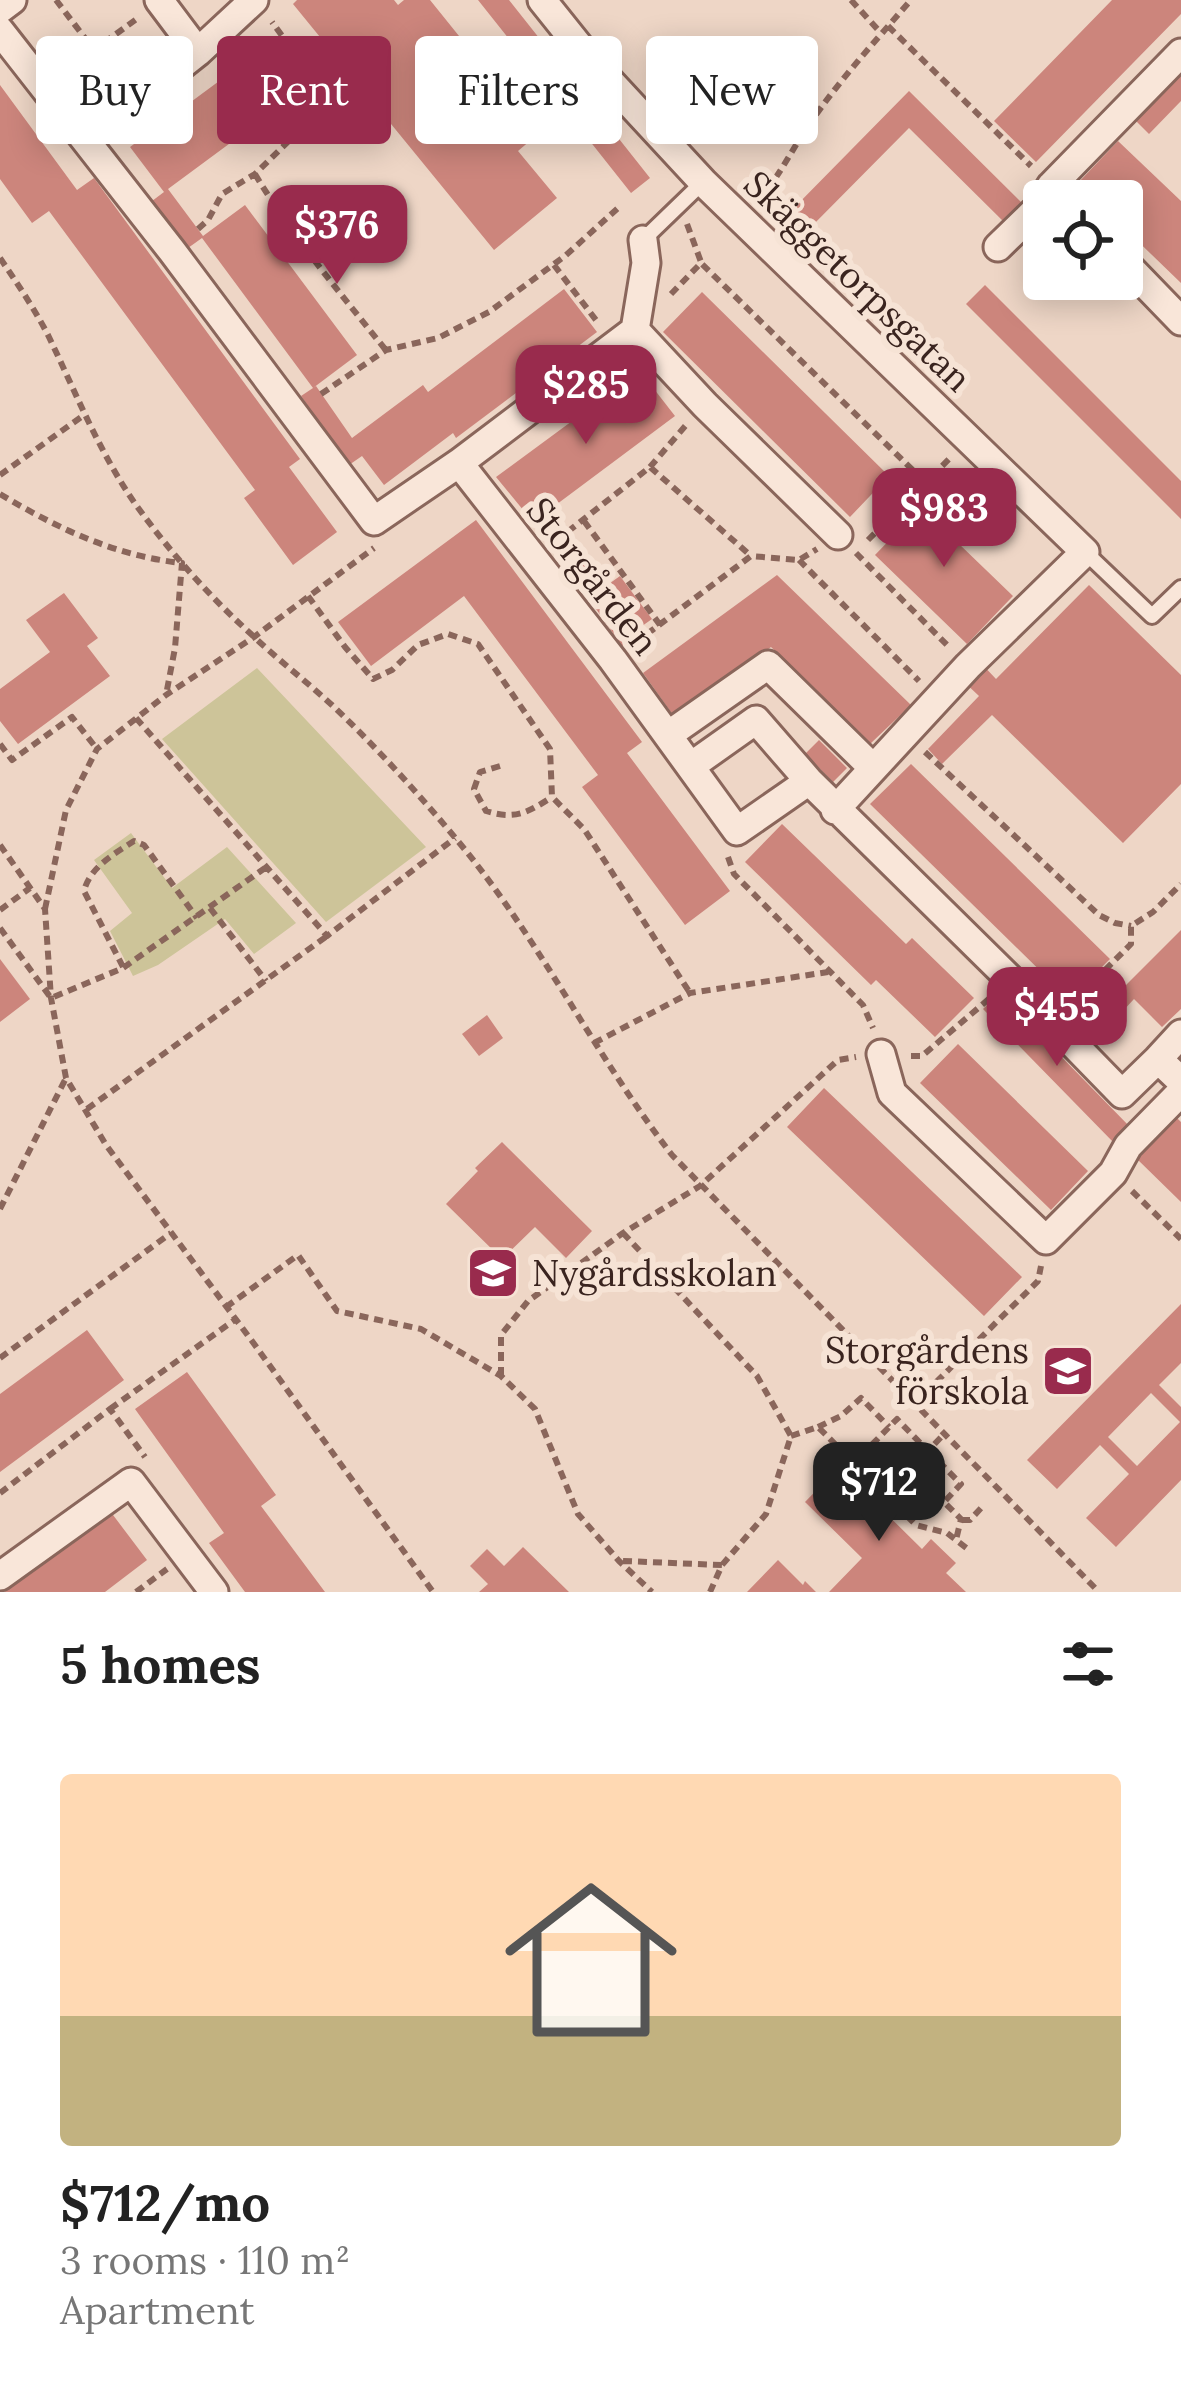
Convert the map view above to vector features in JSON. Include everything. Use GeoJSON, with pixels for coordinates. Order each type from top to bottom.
{"type":"FeatureCollection","features":[{"type":"Feature","properties":{"kind":"street"},"geometry":{"type":"LineString","coordinates":[[0,9],[12,0]]}},
{"type":"Feature","properties":{"kind":"street","name":"Skäggetorpsgatan"},"geometry":{"type":"LineString","coordinates":[[542,0],[590,60],[703,182],[1085,551]]}},
{"type":"Feature","properties":{"kind":"street"},"geometry":{"type":"LineString","coordinates":[[160,1],[198,52]]}},
{"type":"Feature","properties":{"kind":"street"},"geometry":{"type":"LineString","coordinates":[[193,56],[261,8]]}},
{"type":"Feature","properties":{"kind":"street"},"geometry":{"type":"LineString","coordinates":[[0,31],[36,77]]}},
{"type":"Feature","properties":{"kind":"street"},"geometry":{"type":"LineString","coordinates":[[1069,180],[1181,53]]}},
{"type":"Feature","properties":{"kind":"street"},"geometry":{"type":"LineString","coordinates":[[88,144],[374,521],[625,338],[646,263],[643,240]]}},
{"type":"Feature","properties":{"kind":"street"},"geometry":{"type":"LineString","coordinates":[[998,247],[1023,223]]}},
{"type":"Feature","properties":{"kind":"street"},"geometry":{"type":"LineString","coordinates":[[1143,282],[1181,321]]}},
{"type":"Feature","properties":{"kind":"street"},"geometry":{"type":"LineString","coordinates":[[625,338],[705,405],[838,536]]}},
{"type":"Feature","properties":{"kind":"street","name":"Storgården"},"geometry":{"type":"LineString","coordinates":[[458,463],[613,660],[737,831]]}},
{"type":"Feature","properties":{"kind":"street"},"geometry":{"type":"LineString","coordinates":[[835,810],[968,666],[1085,551]]}},
{"type":"Feature","properties":{"kind":"street"},"geometry":{"type":"LineString","coordinates":[[668,735],[768,665],[873,768]]}},
{"type":"Feature","properties":{"kind":"street"},"geometry":{"type":"LineString","coordinates":[[691,766],[756,720],[835,810],[1151,1123]]}},
{"type":"Feature","properties":{"kind":"street"},"geometry":{"type":"LineString","coordinates":[[737,831],[808,782]]}},
{"type":"Feature","properties":{"kind":"street"},"geometry":{"type":"LineString","coordinates":[[1122,1094],[1181,1034]]}},
{"type":"Feature","properties":{"kind":"street"},"geometry":{"type":"LineString","coordinates":[[881,1054],[892,1093],[1046,1240],[1113,1173],[1128,1147],[1181,1092]]}},
{"type":"Feature","properties":{"kind":"street"},"geometry":{"type":"LineString","coordinates":[[1158,1059],[1181,1081]]}},
{"type":"Feature","properties":{"kind":"street"},"geometry":{"type":"LineString","coordinates":[[0,1576],[131,1482],[214,1592]]}},
{"type":"Feature","properties":{"kind":"lane"},"geometry":{"type":"LineString","coordinates":[[643,240],[703,182]]}},
{"type":"Feature","properties":{"kind":"lane"},"geometry":{"type":"LineString","coordinates":[[1085,551],[1152,616],[1181,588]]}},
{"type":"Feature","properties":{"kind":"path"},"geometry":{"type":"LineString","coordinates":[[56,0],[94,50],[160,1]]}},
{"type":"Feature","properties":{"kind":"path"},"geometry":{"type":"LineString","coordinates":[[851,0],[881,34]]}},
{"type":"Feature","properties":{"kind":"path"},"geometry":{"type":"LineString","coordinates":[[741,217],[773,184],[810,122],[911,0]]}},
{"type":"Feature","properties":{"kind":"path"},"geometry":{"type":"LineString","coordinates":[[198,229],[222,194],[255,173],[304,126],[315,109],[315,81],[261,8]]}},
{"type":"Feature","properties":{"kind":"path"},"geometry":{"type":"LineString","coordinates":[[888,26],[1045,180]]}},
{"type":"Feature","properties":{"kind":"path"},"geometry":{"type":"LineString","coordinates":[[255,173],[386,350]]}},
{"type":"Feature","properties":{"kind":"path"},"geometry":{"type":"LineString","coordinates":[[680,204],[701,263],[925,482]]}},
{"type":"Feature","properties":{"kind":"path"},"geometry":{"type":"LineString","coordinates":[[321,394],[386,350],[438,338],[488,312],[554,265],[618,208]]}},
{"type":"Feature","properties":{"kind":"path"},"geometry":{"type":"LineString","coordinates":[[0,258],[47,333],[84,415],[134,501],[182,563],[254,638],[358,732],[455,838],[512,913],[647,1124],[700,1186],[1099,1592]]}},
{"type":"Feature","properties":{"kind":"path"},"geometry":{"type":"LineString","coordinates":[[668,296],[701,263]]}},
{"type":"Feature","properties":{"kind":"path"},"geometry":{"type":"LineString","coordinates":[[554,265],[625,338]]}},
{"type":"Feature","properties":{"kind":"path"},"geometry":{"type":"LineString","coordinates":[[535,558],[650,466],[705,405]]}},
{"type":"Feature","properties":{"kind":"path"},"geometry":{"type":"LineString","coordinates":[[0,475],[84,415]]}},
{"type":"Feature","properties":{"kind":"path"},"geometry":{"type":"LineString","coordinates":[[968,666],[855,552],[970,440]]}},
{"type":"Feature","properties":{"kind":"path"},"geometry":{"type":"LineString","coordinates":[[650,466],[751,556],[799,560],[838,536]]}},
{"type":"Feature","properties":{"kind":"path"},"geometry":{"type":"LineString","coordinates":[[0,494],[97,543],[146,559],[182,563]]}},
{"type":"Feature","properties":{"kind":"path"},"geometry":{"type":"LineString","coordinates":[[583,520],[659,625]]}},
{"type":"Feature","properties":{"kind":"path"},"geometry":{"type":"LineString","coordinates":[[374,521],[388,538],[97,748],[66,810],[45,909],[51,998],[67,1078],[106,1145],[433,1592]]}},
{"type":"Feature","properties":{"kind":"path"},"geometry":{"type":"LineString","coordinates":[[613,660],[751,556]]}},
{"type":"Feature","properties":{"kind":"path"},"geometry":{"type":"LineString","coordinates":[[799,560],[937,699]]}},
{"type":"Feature","properties":{"kind":"path"},"geometry":{"type":"LineString","coordinates":[[166,695],[176,648],[182,563]]}},
{"type":"Feature","properties":{"kind":"path"},"geometry":{"type":"LineString","coordinates":[[308,596],[373,679],[392,670],[418,645],[448,634],[478,644],[550,749],[552,797],[584,829],[690,993]]}},
{"type":"Feature","properties":{"kind":"path"},"geometry":{"type":"LineString","coordinates":[[0,744],[12,760],[72,716],[97,748]]}},
{"type":"Feature","properties":{"kind":"path"},"geometry":{"type":"LineString","coordinates":[[136,718],[328,936]]}},
{"type":"Feature","properties":{"kind":"path"},"geometry":{"type":"LineString","coordinates":[[905,733],[1099,915],[1131,926],[1181,884]]}},
{"type":"Feature","properties":{"kind":"path"},"geometry":{"type":"LineString","coordinates":[[500,766],[480,772],[474,789],[486,811],[505,817],[529,812],[552,797]]}},
{"type":"Feature","properties":{"kind":"path"},"geometry":{"type":"LineString","coordinates":[[737,831],[726,851],[734,874],[863,1005],[881,1054]]}},
{"type":"Feature","properties":{"kind":"path"},"geometry":{"type":"LineString","coordinates":[[86,1110],[455,838]]}},
{"type":"Feature","properties":{"kind":"path"},"geometry":{"type":"LineString","coordinates":[[123,968],[84,891],[92,871],[126,846],[134,841],[144,845],[197,918]]}},
{"type":"Feature","properties":{"kind":"path"},"geometry":{"type":"LineString","coordinates":[[0,845],[45,909]]}},
{"type":"Feature","properties":{"kind":"path"},"geometry":{"type":"LineString","coordinates":[[51,998],[123,968],[266,867]]}},
{"type":"Feature","properties":{"kind":"path"},"geometry":{"type":"LineString","coordinates":[[0,910],[30,888]]}},
{"type":"Feature","properties":{"kind":"path"},"geometry":{"type":"LineString","coordinates":[[210,908],[266,981]]}},
{"type":"Feature","properties":{"kind":"path"},"geometry":{"type":"LineString","coordinates":[[1105,970],[1131,944],[1131,926]]}},
{"type":"Feature","properties":{"kind":"path"},"geometry":{"type":"LineString","coordinates":[[0,928],[51,998]]}},
{"type":"Feature","properties":{"kind":"path"},"geometry":{"type":"LineString","coordinates":[[594,1043],[690,993],[828,972]]}},
{"type":"Feature","properties":{"kind":"path"},"geometry":{"type":"LineString","coordinates":[[501,1376],[501,1335],[528,1301],[623,1233],[700,1186],[838,1060],[881,1054],[922,1056],[1010,979]]}},
{"type":"Feature","properties":{"kind":"path"},"geometry":{"type":"LineString","coordinates":[[0,1209],[67,1078]]}},
{"type":"Feature","properties":{"kind":"path"},"geometry":{"type":"LineString","coordinates":[[1113,1173],[1181,1239]]}},
{"type":"Feature","properties":{"kind":"path"},"geometry":{"type":"LineString","coordinates":[[0,1358],[171,1233]]}},
{"type":"Feature","properties":{"kind":"path"},"geometry":{"type":"LineString","coordinates":[[623,1233],[757,1376],[790,1436],[766,1514],[722,1565],[710,1592]]}},
{"type":"Feature","properties":{"kind":"path"},"geometry":{"type":"LineString","coordinates":[[915,1403],[1037,1281],[1046,1240]]}},
{"type":"Feature","properties":{"kind":"path"},"geometry":{"type":"LineString","coordinates":[[226,1307],[298,1256],[337,1311],[422,1329],[501,1376],[535,1409],[578,1514],[652,1592]]}},
{"type":"Feature","properties":{"kind":"path"},"geometry":{"type":"LineString","coordinates":[[0,1493],[236,1319]]}},
{"type":"Feature","properties":{"kind":"path"},"geometry":{"type":"LineString","coordinates":[[790,1436],[841,1416],[861,1398],[890,1427]]}},
{"type":"Feature","properties":{"kind":"path"},"geometry":{"type":"LineString","coordinates":[[110,1409],[149,1462],[131,1482]]}},
{"type":"Feature","properties":{"kind":"path"},"geometry":{"type":"LineString","coordinates":[[854,1463],[897,1419],[961,1484],[944,1502],[961,1520],[970,1520],[982,1507]]}},
{"type":"Feature","properties":{"kind":"path"},"geometry":{"type":"LineString","coordinates":[[818,1427],[916,1525],[947,1533],[969,1550]]}},
{"type":"Feature","properties":{"kind":"path"},"geometry":{"type":"LineString","coordinates":[[928,1451],[944,1433]]}},
{"type":"Feature","properties":{"kind":"path"},"geometry":{"type":"LineString","coordinates":[[876,1485],[919,1442]]}},
{"type":"Feature","properties":{"kind":"path"},"geometry":{"type":"LineString","coordinates":[[899,1508],[942,1466]]}},
{"type":"Feature","properties":{"kind":"path"},"geometry":{"type":"LineString","coordinates":[[956,1540],[961,1520]]}},
{"type":"Feature","properties":{"kind":"path"},"geometry":{"type":"LineString","coordinates":[[619,1561],[722,1565]]}},
{"type":"Feature","properties":{"kind":"shaded area"},"geometry":{"type":"Polygon","coordinates":[[[257,668],[426,847],[326,922],[162,739],[257,668]]]}},
{"type":"Feature","properties":{"kind":"shaded area"},"geometry":{"type":"Polygon","coordinates":[[[131,833],[172,888],[227,847],[296,923],[254,954],[225,919],[158,965],[133,976],[110,931],[132,913],[94,860],[131,833]]]}},
{"type":"Feature","properties":{"kind":"building"},"geometry":{"type":"Polygon","coordinates":[[[297,0],[394,0],[398,5],[404,0],[430,0],[459,36],[415,36],[415,144],[526,144],[518,151],[557,198],[494,250],[391,124],[391,36],[319,36],[293,4],[297,0]]]}},
{"type":"Feature","properties":{"kind":"building"},"geometry":{"type":"Polygon","coordinates":[[[478,0],[509,0],[538,36],[507,36],[478,0]]]}},
{"type":"Feature","properties":{"kind":"building"},"geometry":{"type":"Polygon","coordinates":[[[1112,0],[1181,0],[1181,14],[1036,162],[994,121],[1112,0]]]}},
{"type":"Feature","properties":{"kind":"building"},"geometry":{"type":"Polygon","coordinates":[[[1181,67],[1181,101],[1149,134],[1132,117],[1181,67]]]}},
{"type":"Feature","properties":{"kind":"building"},"geometry":{"type":"Polygon","coordinates":[[[217,83],[217,144],[229,144],[168,189],[203,236],[245,205],[357,355],[313,388],[202,238],[188,248],[152,201],[164,192],[130,147],[193,144],[193,100],[217,83]]]}},
{"type":"Feature","properties":{"kind":"building"},"geometry":{"type":"Polygon","coordinates":[[[0,85],[36,134],[36,144],[43,144],[77,190],[94,178],[300,459],[289,467],[337,532],[293,565],[244,498],[255,490],[49,211],[32,223],[0,179],[0,85]]]}},
{"type":"Feature","properties":{"kind":"building"},"geometry":{"type":"Polygon","coordinates":[[[909,91],[1023,204],[1007,225],[909,128],[807,231],[789,213],[909,91]]]}},
{"type":"Feature","properties":{"kind":"building"},"geometry":{"type":"Polygon","coordinates":[[[1118,141],[1181,201],[1181,283],[1143,246],[1143,180],[1081,180],[1118,141]]]}},
{"type":"Feature","properties":{"kind":"building"},"geometry":{"type":"Polygon","coordinates":[[[622,143],[650,178],[631,193],[592,144],[622,143]]]}},
{"type":"Feature","properties":{"kind":"building"},"geometry":{"type":"Polygon","coordinates":[[[985,285],[1181,481],[1181,519],[966,304],[985,285]]]}},
{"type":"Feature","properties":{"kind":"building"},"geometry":{"type":"Polygon","coordinates":[[[564,289],[597,332],[456,438],[453,433],[384,485],[362,456],[349,465],[301,396],[316,386],[352,438],[423,385],[428,392],[564,289]]]}},
{"type":"Feature","properties":{"kind":"building"},"geometry":{"type":"Polygon","coordinates":[[[702,292],[889,476],[850,517],[663,332],[702,292]]]}},
{"type":"Feature","properties":{"kind":"building"},"geometry":{"type":"Polygon","coordinates":[[[640,371],[675,416],[533,522],[496,477],[640,371]]]}},
{"type":"Feature","properties":{"kind":"building"},"geometry":{"type":"Polygon","coordinates":[[[934,494],[971,530],[958,543],[1013,596],[967,644],[875,555],[934,494]]]}},
{"type":"Feature","properties":{"kind":"building"},"geometry":{"type":"Polygon","coordinates":[[[476,520],[642,742],[627,753],[730,891],[685,925],[582,787],[598,775],[464,596],[371,666],[338,622],[476,520]]]}},
{"type":"Feature","properties":{"kind":"building"},"geometry":{"type":"Polygon","coordinates":[[[571,538],[606,586],[620,576],[652,619],[622,646],[555,550],[571,538]]]}},
{"type":"Feature","properties":{"kind":"building"},"geometry":{"type":"Polygon","coordinates":[[[777,575],[911,705],[870,744],[771,647],[675,718],[643,673],[777,575]]]}},
{"type":"Feature","properties":{"kind":"building"},"geometry":{"type":"Polygon","coordinates":[[[1089,585],[1181,675],[1181,784],[1123,843],[992,715],[942,764],[928,749],[979,696],[962,680],[979,661],[996,679],[1089,585]]]}},
{"type":"Feature","properties":{"kind":"building"},"geometry":{"type":"Polygon","coordinates":[[[64,593],[98,638],[87,646],[110,676],[18,744],[0,721],[0,689],[50,652],[26,620],[64,593]]]}},
{"type":"Feature","properties":{"kind":"building"},"geometry":{"type":"Polygon","coordinates":[[[819,740],[847,768],[833,782],[805,754],[819,740]]]}},
{"type":"Feature","properties":{"kind":"building"},"geometry":{"type":"Polygon","coordinates":[[[911,764],[1110,959],[1102,967],[1123,988],[1181,930],[1181,1009],[1162,1027],[1134,999],[1121,1013],[1089,980],[1070,1000],[870,804],[911,764]]]}},
{"type":"Feature","properties":{"kind":"building"},"geometry":{"type":"Polygon","coordinates":[[[782,824],[906,944],[912,938],[974,998],[935,1037],[876,980],[871,985],[745,862],[782,824]]]}},
{"type":"Feature","properties":{"kind":"building"},"geometry":{"type":"Polygon","coordinates":[[[0,959],[30,999],[0,1022],[0,959]]]}},
{"type":"Feature","properties":{"kind":"building"},"geometry":{"type":"Polygon","coordinates":[[[999,993],[1132,1129],[1115,1144],[983,1009],[999,993]]]}},
{"type":"Feature","properties":{"kind":"building"},"geometry":{"type":"Polygon","coordinates":[[[487,1015],[503,1038],[479,1056],[462,1034],[487,1015]]]}},
{"type":"Feature","properties":{"kind":"building"},"geometry":{"type":"Polygon","coordinates":[[[958,1044],[1088,1171],[1051,1210],[920,1083],[958,1044]]]}},
{"type":"Feature","properties":{"kind":"building"},"geometry":{"type":"Polygon","coordinates":[[[824,1088],[1022,1277],[984,1316],[787,1127],[824,1088]]]}},
{"type":"Feature","properties":{"kind":"building"},"geometry":{"type":"Polygon","coordinates":[[[1176,1117],[1181,1122],[1181,1202],[1136,1158],[1176,1117]]]}},
{"type":"Feature","properties":{"kind":"building"},"geometry":{"type":"Polygon","coordinates":[[[502,1142],[592,1231],[566,1258],[535,1227],[502,1259],[446,1204],[502,1142]]]}},
{"type":"Feature","properties":{"kind":"building"},"geometry":{"type":"Polygon","coordinates":[[[1181,1304],[1181,1363],[1159,1385],[1181,1407],[1181,1480],[1116,1547],[1086,1518],[1129,1474],[1100,1445],[1057,1489],[1027,1460],[1181,1304]],[[1151,1393],[1108,1437],[1137,1466],[1180,1422],[1151,1393]]]}},
{"type":"Feature","properties":{"kind":"building"},"geometry":{"type":"Polygon","coordinates":[[[87,1330],[124,1380],[0,1472],[0,1394],[87,1330]]]}},
{"type":"Feature","properties":{"kind":"building"},"geometry":{"type":"Polygon","coordinates":[[[187,1372],[276,1495],[261,1506],[325,1592],[245,1592],[209,1543],[224,1533],[135,1409],[187,1372]]]}},
{"type":"Feature","properties":{"kind":"building"},"geometry":{"type":"Polygon","coordinates":[[[839,1467],[922,1549],[931,1539],[956,1563],[946,1573],[966,1592],[829,1592],[862,1558],[805,1502],[839,1467]]]}},
{"type":"Feature","properties":{"kind":"building"},"geometry":{"type":"Polygon","coordinates":[[[110,1511],[147,1560],[105,1592],[4,1592],[110,1511]]]}},
{"type":"Feature","properties":{"kind":"building"},"geometry":{"type":"Polygon","coordinates":[[[523,1547],[569,1592],[479,1592],[488,1584],[470,1566],[487,1549],[504,1566],[523,1547]]]}},
{"type":"Feature","properties":{"kind":"building"},"geometry":{"type":"Polygon","coordinates":[[[778,1560],[803,1585],[805,1581],[816,1592],[747,1592],[778,1560]]]}},
{"type":"Feature","properties":{"kind":"place","name":"Nygårdsskolan"},"geometry":{"type":"Point","coordinates":[493,1273]}},
{"type":"Feature","properties":{"kind":"place","name":"Storgårdens förskola"},"geometry":{"type":"Point","coordinates":[1068,1371]}}]}
